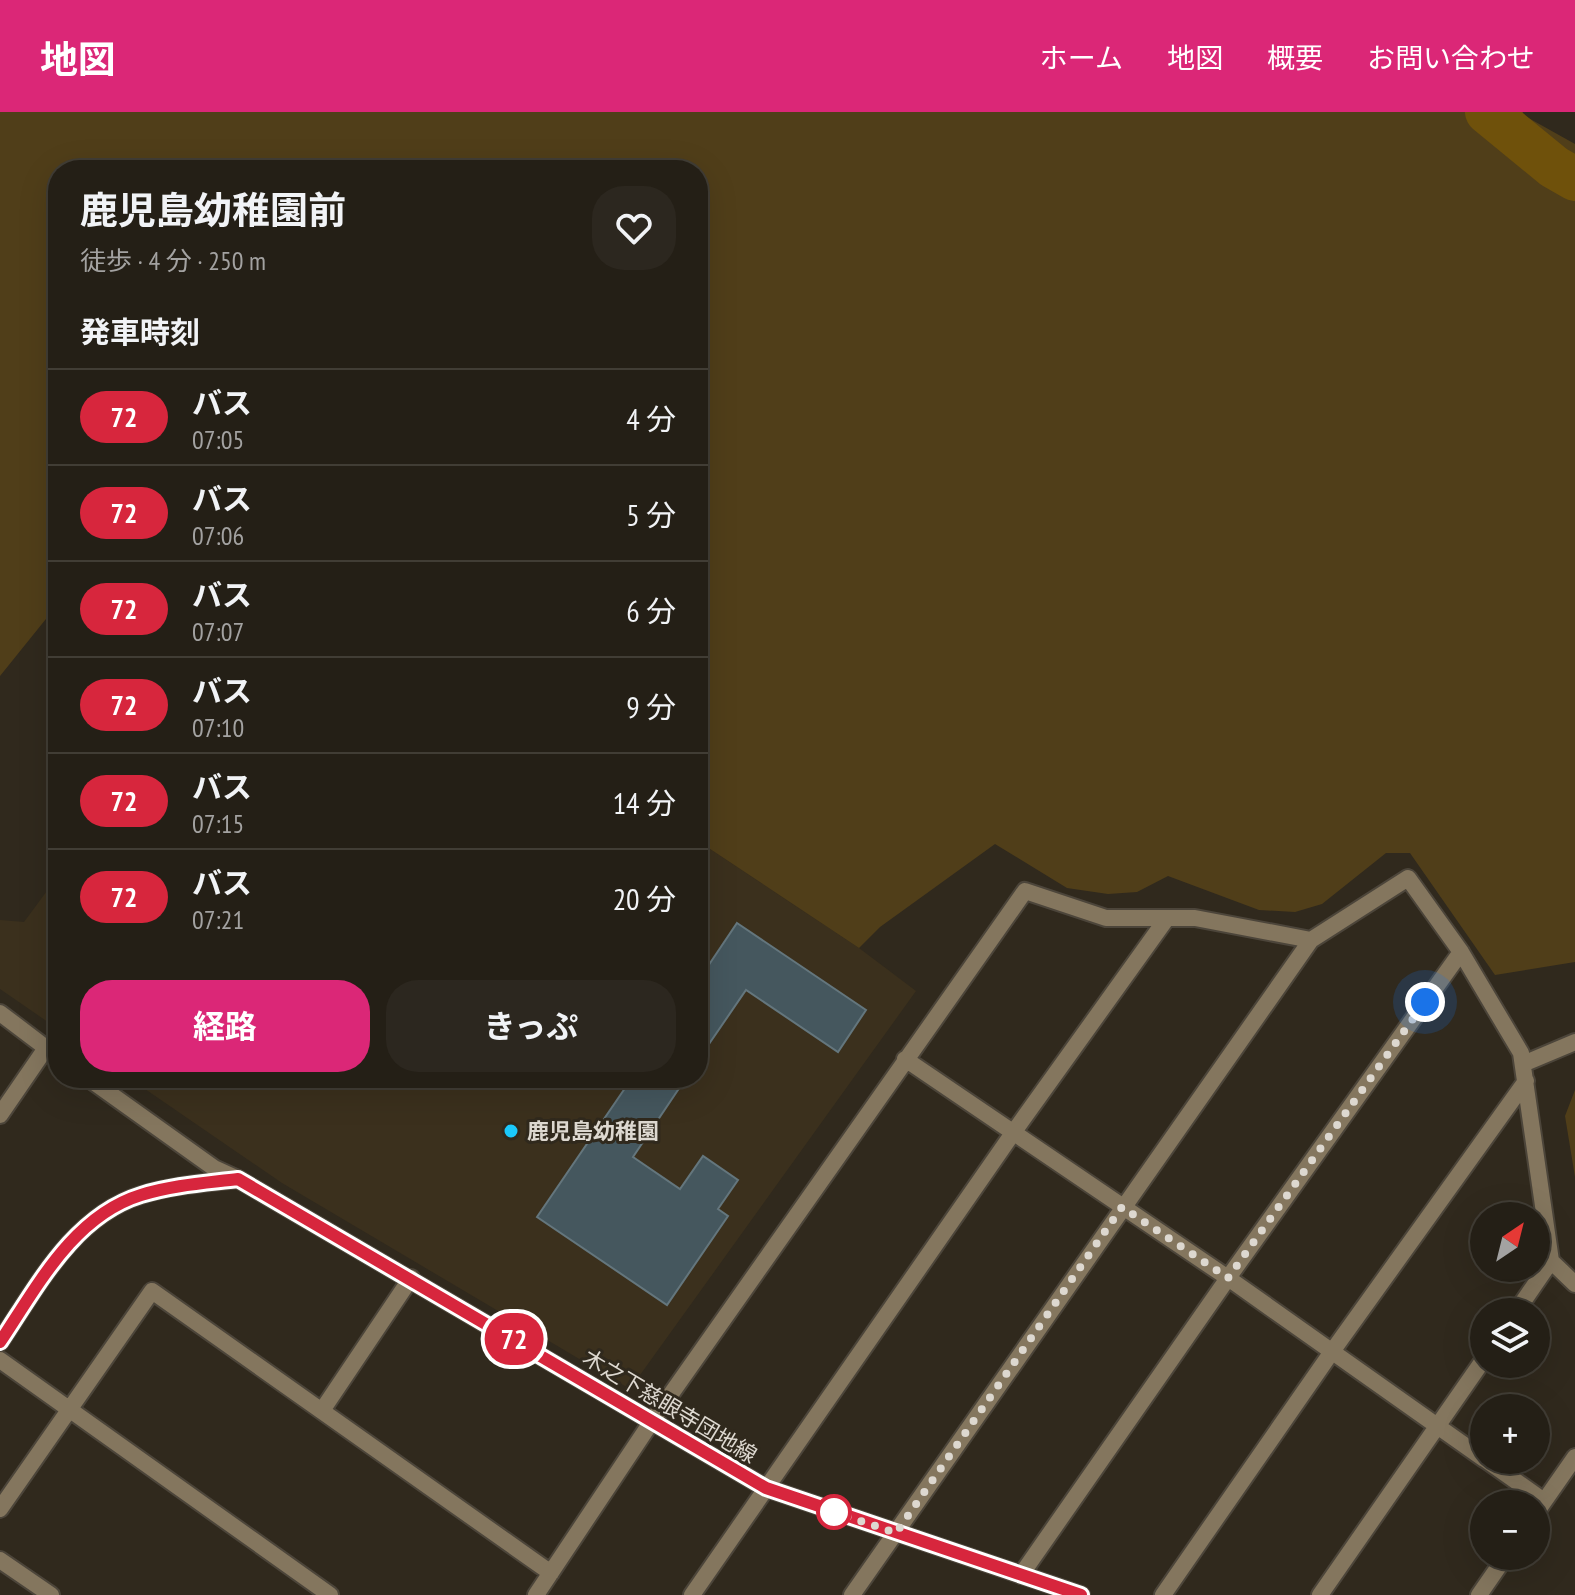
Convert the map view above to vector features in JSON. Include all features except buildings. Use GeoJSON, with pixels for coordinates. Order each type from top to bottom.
{"type":"FeatureCollection","features":[{"type":"Feature","properties":{"kind":"street"},"geometry":{"type":"LineString","coordinates":[[852,1595],[1311,940],[1408,878],[1461,952],[1521,1053],[1551,1261],[1575,1284]]}},
{"type":"Feature","properties":{"kind":"street"},"geometry":{"type":"LineString","coordinates":[[536,1595],[652,1421],[1025,891],[1106,918],[1195,918],[1311,940]]}},
{"type":"Feature","properties":{"kind":"street"},"geometry":{"type":"LineString","coordinates":[[692,1595],[1013,1133],[1167,918]]}},
{"type":"Feature","properties":{"kind":"street"},"geometry":{"type":"LineString","coordinates":[[1021,1575],[1461,952]]}},
{"type":"Feature","properties":{"kind":"street"},"geometry":{"type":"LineString","coordinates":[[0,1013],[48,1049]]}},
{"type":"Feature","properties":{"kind":"street"},"geometry":{"type":"LineString","coordinates":[[1163,1595],[1525,1073],[1575,1042]]}},
{"type":"Feature","properties":{"kind":"street"},"geometry":{"type":"LineString","coordinates":[[0,1115],[48,1057]]}},
{"type":"Feature","properties":{"kind":"street"},"geometry":{"type":"LineString","coordinates":[[905,1059],[1228,1278],[1470,1448]]}},
{"type":"Feature","properties":{"kind":"street"},"geometry":{"type":"LineString","coordinates":[[102,1088],[214,1168],[238,1179]]}},
{"type":"Feature","properties":{"kind":"street"},"geometry":{"type":"LineString","coordinates":[[0,1342],[57,1257],[93,1220],[139,1195],[185,1185],[238,1179]]}},
{"type":"Feature","properties":{"kind":"street","name":"木之下慈眼寺団地線"},"geometry":{"type":"LineString","coordinates":[[238,1179],[766,1488],[1081,1595]]}},
{"type":"Feature","properties":{"kind":"street"},"geometry":{"type":"LineString","coordinates":[[1526,1298],[1551,1261]]}},
{"type":"Feature","properties":{"kind":"street"},"geometry":{"type":"LineString","coordinates":[[323,1409],[411,1278]]}},
{"type":"Feature","properties":{"kind":"street"},"geometry":{"type":"LineString","coordinates":[[0,1509],[152,1291],[551,1573]]}},
{"type":"Feature","properties":{"kind":"street"},"geometry":{"type":"LineString","coordinates":[[0,1360],[330,1595]]}},
{"type":"Feature","properties":{"kind":"street"},"geometry":{"type":"LineString","coordinates":[[1320,1595],[1471,1378]]}},
{"type":"Feature","properties":{"kind":"street"},"geometry":{"type":"LineString","coordinates":[[1550,1493],[1575,1457]]}},
{"type":"Feature","properties":{"kind":"street"},"geometry":{"type":"LineString","coordinates":[[1502,1474],[1521,1490]]}},
{"type":"Feature","properties":{"kind":"street"},"geometry":{"type":"LineString","coordinates":[[0,1560],[51,1595]]}},
{"type":"Feature","properties":{"kind":"street"},"geometry":{"type":"LineString","coordinates":[[1479,1595],[1496,1570]]}},
{"type":"Feature","properties":{"kind":"shaded area"},"geometry":{"type":"Polygon","coordinates":[[[0,112],[1523,112],[1523,115],[1575,144],[1575,962],[1495,975],[1410,853],[1386,853],[1322,904],[1295,912],[1259,910],[1168,876],[1137,892],[1108,894],[1067,888],[995,844],[880,927],[859,948],[708,848],[708,160],[48,160],[48,616],[0,676],[0,112]]]}},
{"type":"Feature","properties":{"kind":"shaded area","name":"鹿児島幼稚園"},"geometry":{"type":"Polygon","coordinates":[[[708,848],[859,948],[916,991],[630,1389],[282,1183],[144,1088],[708,1088],[708,848]]]}},
{"type":"Feature","properties":{"kind":"shaded area"},"geometry":{"type":"Polygon","coordinates":[[[48,890],[48,1022],[0,989],[0,920],[24,922],[48,890]]]}},
{"type":"Feature","properties":{"kind":"shaded area"},"geometry":{"type":"Polygon","coordinates":[[[1575,1090],[1575,1177],[1565,1116],[1575,1090]]]}},
{"type":"Feature","properties":{"kind":"waterway"},"geometry":{"type":"LineString","coordinates":[[1487,112],[1554,167],[1575,179]]}},
{"type":"Feature","properties":{"kind":"bus line","name":"72"},"geometry":{"type":"LineString","coordinates":[[0,1342],[57,1257],[93,1220],[139,1195],[185,1185],[238,1179],[766,1488],[1081,1595]]}},
{"type":"Feature","properties":{"kind":"place","name":"鹿児島幼稚園"},"geometry":{"type":"Point","coordinates":[511,1131]}},
{"type":"Feature","properties":{"kind":"route"},"geometry":{"type":"LineString","coordinates":[[834,1512],[896,1533],[1122,1207],[1228,1278],[1425,1002]]}}]}
